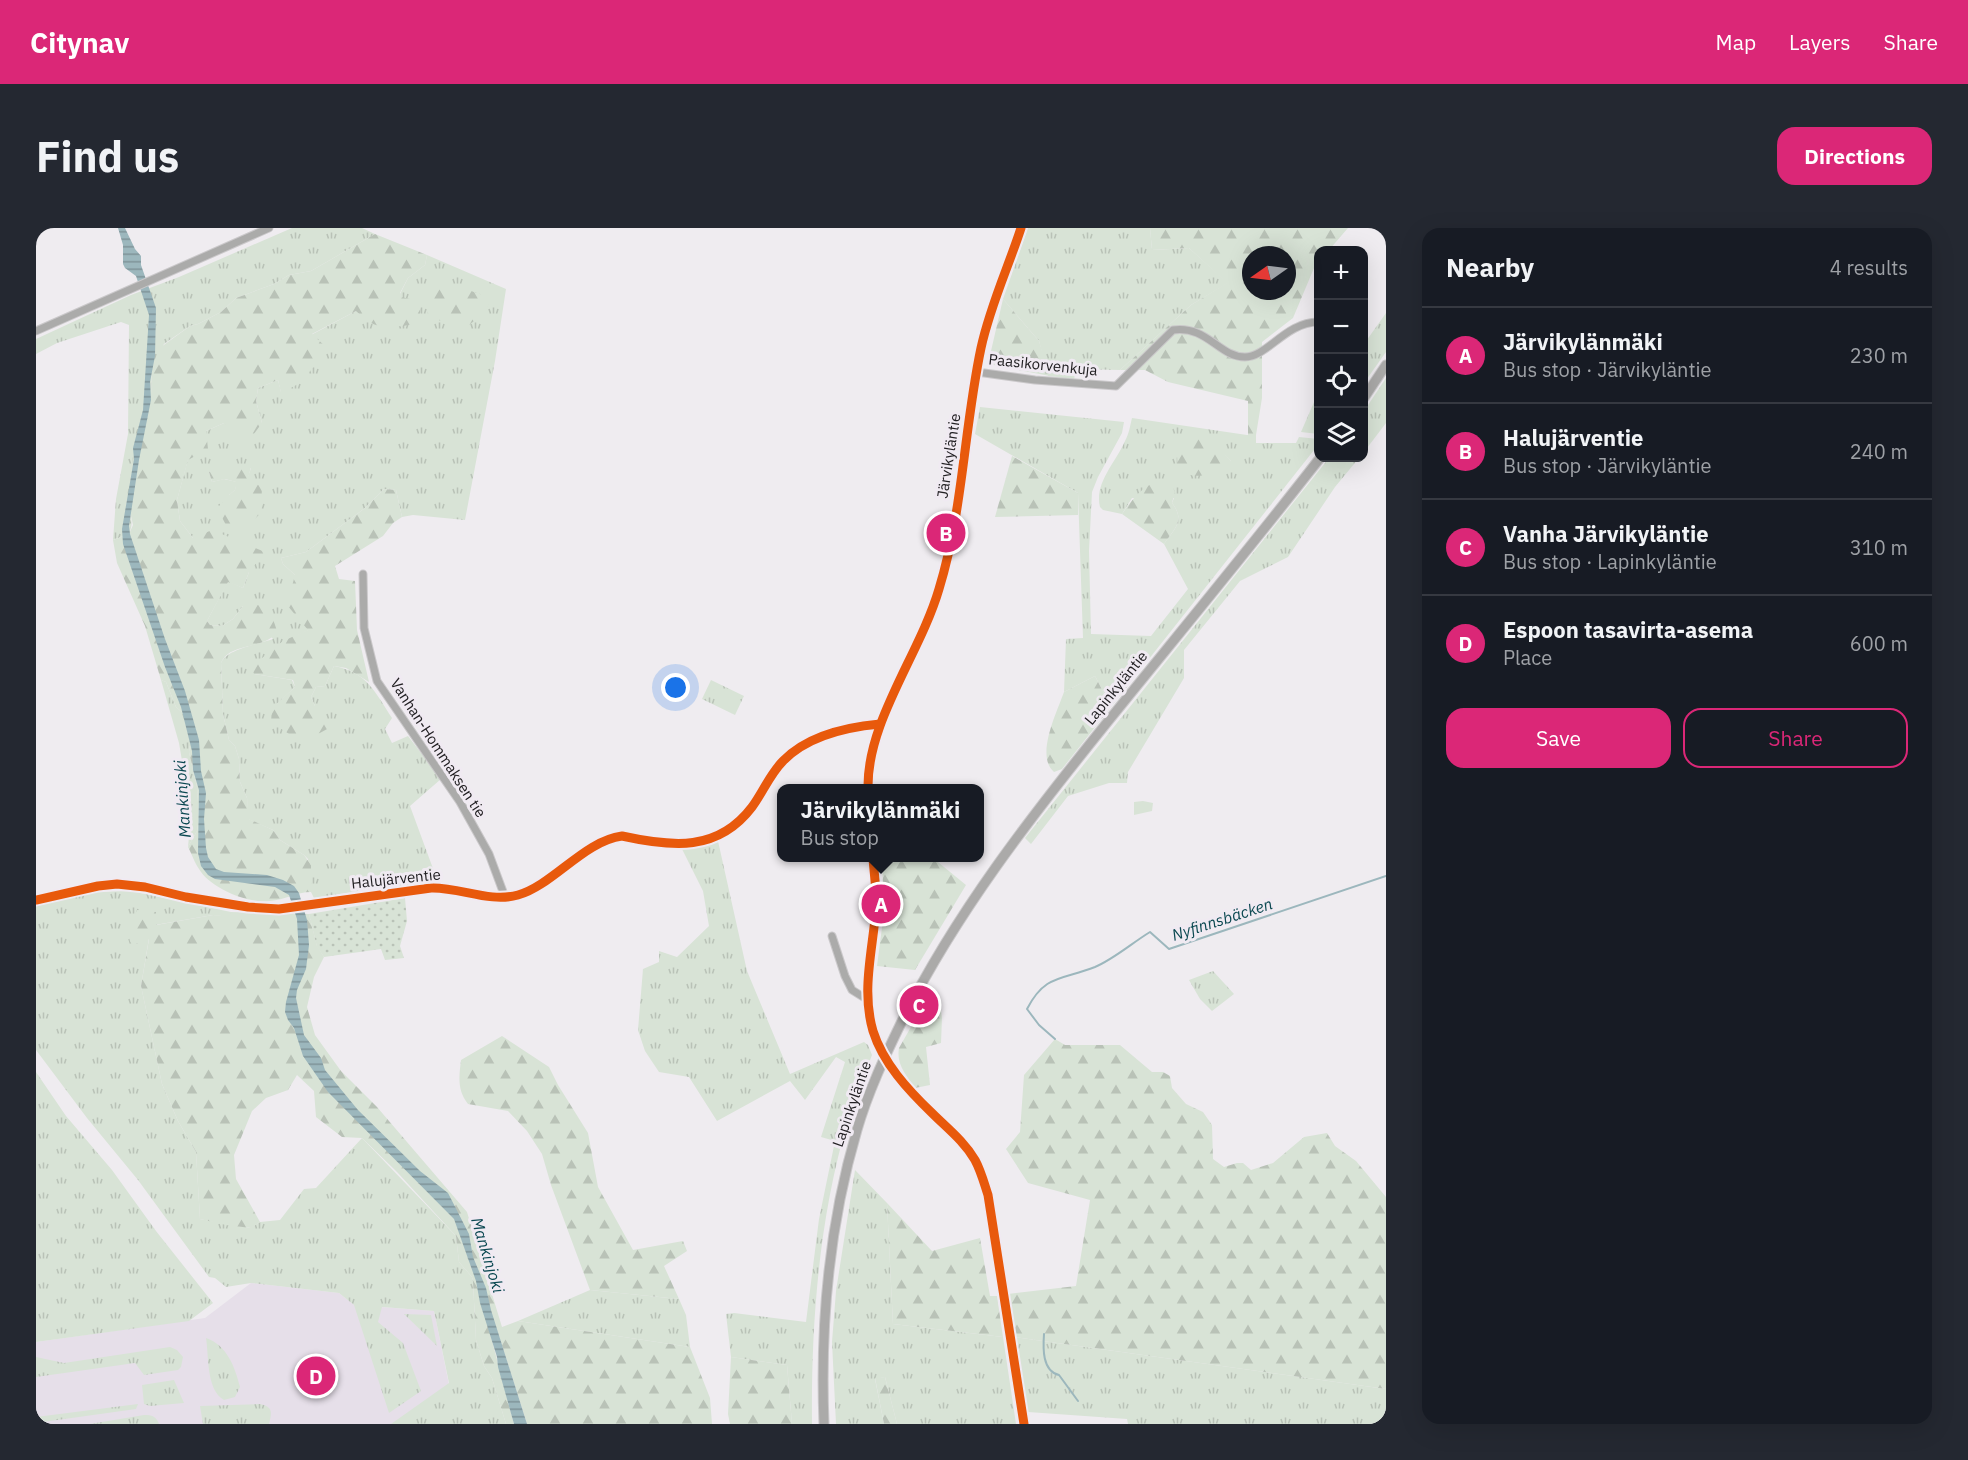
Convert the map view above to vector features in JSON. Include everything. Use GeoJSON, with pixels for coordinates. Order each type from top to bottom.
{"type":"FeatureCollection","features":[{"type":"Feature","properties":{"kind":"main road"},"geometry":{"type":"LineString","coordinates":[[1368,392],[1386,365]]}},
{"type":"Feature","properties":{"kind":"main road","name":"Lapinkyläntie"},"geometry":{"type":"LineString","coordinates":[[824,1424],[823,1332],[835,1220],[857,1127],[885,1055],[924,978],[966,910],[1057,784],[1317,462]]}},
{"type":"Feature","properties":{"kind":"street"},"geometry":{"type":"LineString","coordinates":[[36,331],[269,228]]}},
{"type":"Feature","properties":{"kind":"street","name":"Järvikyläntie"},"geometry":{"type":"LineString","coordinates":[[868,784],[870,759],[880,724],[916,648],[940,589],[960,490],[977,372],[988,318],[1022,228]]}},
{"type":"Feature","properties":{"kind":"street","name":"Paasikorvenkuja"},"geometry":{"type":"LineString","coordinates":[[977,372],[1035,380],[1116,386],[1173,330],[1195,332],[1237,356],[1250,357],[1283,334],[1306,322],[1314,322]]}},
{"type":"Feature","properties":{"kind":"street","name":"Vanhan-Hommaksen tie"},"geometry":{"type":"LineString","coordinates":[[363,574],[364,628],[377,681],[460,802],[489,854],[505,897]]}},
{"type":"Feature","properties":{"kind":"street","name":"Halujärventie"},"geometry":{"type":"LineString","coordinates":[[36,900],[117,884],[145,887],[186,897],[248,907],[311,906],[431,888],[505,897],[530,890],[579,856],[614,837],[622,836],[675,844],[697,842],[719,835],[739,822],[753,806],[783,761],[799,748],[847,728],[880,724]]}},
{"type":"Feature","properties":{"kind":"street"},"geometry":{"type":"LineString","coordinates":[[873,862],[876,907],[867,981],[867,1000],[873,1032],[892,1068],[908,1088],[952,1131],[974,1159],[982,1176],[988,1194],[1024,1424]]}},
{"type":"Feature","properties":{"kind":"street"},"geometry":{"type":"LineString","coordinates":[[832,936],[852,990],[867,1000]]}},
{"type":"Feature","properties":{"kind":"shaded area"},"geometry":{"type":"Polygon","coordinates":[[[251,1283],[339,1293],[354,1305],[434,1311],[457,1424],[36,1424],[36,1342],[205,1318],[251,1283]]]}},
{"type":"Feature","properties":{"kind":"green space"},"geometry":{"type":"Polygon","coordinates":[[[292,228],[362,228],[375,234],[311,271],[289,275],[274,284],[236,298],[221,312],[190,326],[164,344],[152,367],[151,395],[142,420],[126,505],[131,519],[131,530],[129,534],[113,540],[116,499],[128,434],[129,325],[121,322],[57,343],[36,354],[36,339],[131,295],[179,277],[292,228]]]}},
{"type":"Feature","properties":{"kind":"green space"},"geometry":{"type":"Polygon","coordinates":[[[1028,228],[1150,228],[1152,250],[1189,248],[1228,283],[1191,305],[1120,370],[1077,369],[1074,379],[1048,376],[1039,341],[1003,299],[1028,228]]]}},
{"type":"Feature","properties":{"kind":"green space"},"geometry":{"type":"Polygon","coordinates":[[[1150,228],[1348,228],[1332,246],[1314,246],[1314,268],[1293,318],[1262,342],[1262,398],[1256,435],[1248,435],[1248,401],[1168,382],[1145,370],[1120,370],[1191,305],[1227,283],[1189,248],[1152,250],[1150,228]]]}},
{"type":"Feature","properties":{"kind":"green space"},"geometry":{"type":"Polygon","coordinates":[[[375,234],[427,255],[425,265],[408,278],[400,293],[401,297],[410,299],[420,306],[419,317],[408,325],[378,326],[356,311],[312,334],[327,348],[302,382],[281,393],[278,380],[258,388],[256,401],[262,423],[247,443],[224,423],[206,431],[208,449],[188,460],[177,500],[180,521],[193,538],[212,530],[265,552],[249,572],[243,588],[228,582],[207,621],[210,625],[222,626],[233,619],[243,606],[258,605],[265,609],[275,624],[277,632],[271,638],[225,656],[221,663],[223,714],[229,740],[235,746],[239,759],[240,782],[247,798],[249,819],[273,830],[280,840],[304,855],[311,865],[311,892],[275,900],[251,900],[220,888],[204,876],[188,847],[197,831],[199,818],[197,787],[189,752],[191,738],[183,713],[176,707],[166,682],[161,680],[145,626],[117,563],[113,540],[129,534],[133,525],[126,505],[130,476],[134,455],[141,439],[142,420],[151,395],[152,367],[161,347],[190,326],[221,312],[236,298],[274,284],[289,275],[311,271],[375,234]]]}},
{"type":"Feature","properties":{"kind":"green space"},"geometry":{"type":"Polygon","coordinates":[[[427,255],[506,289],[465,520],[413,515],[402,517],[396,490],[384,489],[365,508],[306,552],[281,558],[283,564],[295,575],[309,630],[283,642],[254,674],[292,680],[295,687],[273,708],[315,706],[311,697],[316,687],[325,686],[334,666],[355,673],[369,684],[392,718],[385,729],[392,743],[408,736],[441,779],[410,806],[435,874],[428,883],[314,898],[311,892],[308,859],[280,840],[273,830],[248,819],[247,798],[240,782],[239,759],[235,746],[229,740],[223,714],[221,663],[224,658],[236,651],[273,639],[243,606],[233,619],[222,626],[210,625],[207,621],[228,581],[243,588],[249,572],[193,538],[180,521],[177,500],[188,459],[206,431],[224,423],[262,423],[256,401],[258,388],[278,380],[281,392],[311,335],[356,311],[401,297],[400,294],[408,278],[425,265],[427,255]],[[251,468],[209,472],[212,482],[224,479],[237,482],[235,490],[229,495],[246,482],[251,468]]]}},
{"type":"Feature","properties":{"kind":"green space"},"geometry":{"type":"Polygon","coordinates":[[[435,279],[492,298],[479,317],[460,330],[428,315],[425,287],[435,279]]]}},
{"type":"Feature","properties":{"kind":"green space"},"geometry":{"type":"Polygon","coordinates":[[[1003,299],[1039,341],[1050,376],[988,364],[1003,299]]]}},
{"type":"Feature","properties":{"kind":"green space"},"geometry":{"type":"Polygon","coordinates":[[[1386,313],[1386,352],[1368,377],[1368,354],[1368,338],[1386,313]]]}},
{"type":"Feature","properties":{"kind":"green space"},"geometry":{"type":"Polygon","coordinates":[[[1386,378],[1386,423],[1368,447],[1368,408],[1386,378]]]}},
{"type":"Feature","properties":{"kind":"green space"},"geometry":{"type":"Polygon","coordinates":[[[1314,402],[1314,434],[1301,432],[1314,402]]]}},
{"type":"Feature","properties":{"kind":"green space"},"geometry":{"type":"Polygon","coordinates":[[[980,407],[1124,422],[1122,433],[1092,492],[1089,551],[1091,634],[1151,636],[1188,589],[1164,544],[1177,525],[1178,515],[1172,503],[1174,498],[1132,498],[1122,514],[1103,510],[1100,507],[1099,498],[1103,481],[1121,449],[1132,418],[1256,435],[1256,443],[1296,443],[1299,437],[1314,439],[1314,450],[1111,707],[1095,676],[1064,692],[1066,639],[1083,638],[1078,493],[975,434],[980,407]],[[1220,451],[1203,475],[1231,461],[1220,451]]]}},
{"type":"Feature","properties":{"kind":"green space"},"geometry":{"type":"Polygon","coordinates":[[[1209,439],[1231,461],[1229,468],[1198,476],[1181,470],[1177,458],[1178,450],[1186,442],[1209,439]]]}},
{"type":"Feature","properties":{"kind":"green space"},"geometry":{"type":"Polygon","coordinates":[[[1012,456],[1078,493],[1078,515],[995,517],[1012,456]]]}},
{"type":"Feature","properties":{"kind":"green space"},"geometry":{"type":"Polygon","coordinates":[[[1326,462],[1356,462],[1335,487],[1288,557],[1240,581],[1184,650],[1184,678],[1128,772],[1127,783],[1109,783],[1068,796],[1031,844],[1025,838],[1326,462]]]}},
{"type":"Feature","properties":{"kind":"green space"},"geometry":{"type":"Polygon","coordinates":[[[230,464],[251,467],[247,482],[262,486],[261,513],[249,524],[226,525],[217,508],[235,490],[236,482],[225,479],[212,482],[209,472],[230,464]]]}},
{"type":"Feature","properties":{"kind":"green space"},"geometry":{"type":"Polygon","coordinates":[[[1159,480],[1171,483],[1175,492],[1172,503],[1178,515],[1177,525],[1164,544],[1122,514],[1138,494],[1159,480]]]}},
{"type":"Feature","properties":{"kind":"green space"},"geometry":{"type":"Polygon","coordinates":[[[384,489],[396,490],[402,517],[393,523],[383,536],[335,566],[339,579],[355,581],[357,630],[369,682],[346,668],[334,666],[325,686],[316,687],[311,697],[315,706],[323,709],[329,728],[318,734],[295,738],[271,722],[272,708],[295,687],[293,680],[254,674],[251,667],[283,641],[308,630],[287,605],[295,575],[283,564],[281,558],[306,552],[365,508],[384,489]]]}},
{"type":"Feature","properties":{"kind":"green space"},"geometry":{"type":"Polygon","coordinates":[[[1095,676],[1111,707],[1062,769],[1054,772],[1049,765],[1047,745],[1064,692],[1095,676]]]}},
{"type":"Feature","properties":{"kind":"green space"},"geometry":{"type":"Polygon","coordinates":[[[161,680],[166,682],[176,707],[183,713],[191,738],[189,752],[197,787],[199,818],[197,831],[188,847],[191,814],[179,743],[161,680]]]}},
{"type":"Feature","properties":{"kind":"green space"},"geometry":{"type":"Polygon","coordinates":[[[711,680],[744,696],[735,715],[702,699],[711,680]]]}},
{"type":"Feature","properties":{"kind":"green space"},"geometry":{"type":"Polygon","coordinates":[[[1134,802],[1153,803],[1152,811],[1134,815],[1134,802]]]}},
{"type":"Feature","properties":{"kind":"green space"},"geometry":{"type":"Polygon","coordinates":[[[718,841],[747,971],[790,1074],[864,1042],[868,1045],[872,1055],[848,1120],[830,1194],[815,1309],[812,1424],[792,1424],[787,1365],[731,1357],[726,1314],[806,1322],[819,1219],[835,1141],[821,1137],[845,1062],[836,1057],[805,1100],[790,1081],[717,1121],[689,1077],[659,1072],[645,1051],[638,1030],[643,969],[659,962],[659,951],[677,957],[709,926],[703,891],[681,847],[706,845],[718,841]]]}},
{"type":"Feature","properties":{"kind":"green space"},"geometry":{"type":"Polygon","coordinates":[[[882,862],[938,862],[966,885],[915,970],[877,966],[884,912],[882,862]]]}},
{"type":"Feature","properties":{"kind":"green space"},"geometry":{"type":"Polygon","coordinates":[[[131,891],[231,912],[231,917],[213,915],[155,925],[149,938],[141,986],[162,1084],[178,1121],[196,1152],[200,1219],[250,1228],[260,1222],[280,1220],[304,1189],[316,1188],[362,1138],[456,1236],[459,1262],[472,1277],[473,1282],[476,1340],[484,1366],[492,1378],[506,1424],[391,1424],[449,1383],[434,1311],[382,1307],[378,1322],[403,1343],[421,1391],[389,1413],[354,1305],[339,1293],[251,1283],[226,1287],[215,1278],[209,1277],[138,1180],[87,1118],[36,1050],[36,906],[93,892],[131,891]]]}},
{"type":"Feature","properties":{"kind":"green space"},"geometry":{"type":"Polygon","coordinates":[[[405,898],[407,921],[400,946],[404,958],[385,960],[381,949],[324,957],[317,947],[309,914],[405,898]]]}},
{"type":"Feature","properties":{"kind":"green space"},"geometry":{"type":"Polygon","coordinates":[[[137,910],[156,912],[156,925],[213,915],[230,916],[231,912],[309,914],[317,946],[324,957],[314,977],[307,1007],[315,1035],[341,1071],[377,1107],[467,1212],[502,1327],[518,1321],[690,1347],[710,1398],[712,1424],[527,1424],[497,1330],[490,1333],[514,1424],[506,1424],[492,1378],[484,1366],[476,1340],[473,1282],[472,1277],[459,1262],[456,1236],[362,1138],[342,1137],[316,1117],[314,1091],[297,1075],[288,1090],[266,1098],[252,1111],[234,1155],[236,1179],[260,1222],[251,1228],[200,1219],[196,1152],[178,1121],[162,1084],[141,986],[149,939],[130,946],[129,930],[137,910]]]}},
{"type":"Feature","properties":{"kind":"green space"},"geometry":{"type":"Polygon","coordinates":[[[1213,971],[1234,994],[1212,1011],[1200,999],[1189,980],[1213,971]]]}},
{"type":"Feature","properties":{"kind":"green space"},"geometry":{"type":"Polygon","coordinates":[[[938,992],[942,1018],[941,1043],[926,1047],[930,1085],[915,1088],[900,1064],[899,1048],[928,997],[938,992]]]}},
{"type":"Feature","properties":{"kind":"green space"},"geometry":{"type":"Polygon","coordinates":[[[502,1036],[549,1067],[588,1133],[598,1187],[633,1250],[683,1241],[687,1251],[664,1266],[679,1299],[590,1290],[551,1185],[542,1154],[527,1131],[508,1111],[468,1104],[462,1094],[459,1078],[461,1060],[502,1036]]]}},
{"type":"Feature","properties":{"kind":"green space"},"geometry":{"type":"Polygon","coordinates":[[[1055,1039],[1065,1045],[1120,1045],[1152,1072],[1163,1072],[1170,1076],[1172,1088],[1186,1104],[1203,1112],[1212,1125],[1213,1159],[1224,1167],[1243,1163],[1251,1170],[1273,1163],[1304,1137],[1327,1133],[1335,1146],[1356,1161],[1386,1197],[1386,1389],[1015,1337],[1008,1294],[1076,1286],[1090,1200],[1028,1183],[1006,1149],[1020,1132],[1024,1075],[1055,1039]]]}},
{"type":"Feature","properties":{"kind":"green space"},"geometry":{"type":"Polygon","coordinates":[[[36,1072],[66,1116],[112,1170],[156,1231],[213,1303],[189,1321],[36,1342],[36,1072]]]}},
{"type":"Feature","properties":{"kind":"green space"},"geometry":{"type":"Polygon","coordinates":[[[855,1170],[887,1203],[893,1324],[1003,1337],[1016,1424],[897,1424],[885,1377],[875,1379],[884,1424],[836,1424],[832,1342],[836,1291],[855,1170]]]}},
{"type":"Feature","properties":{"kind":"green space"},"geometry":{"type":"Polygon","coordinates":[[[887,1203],[932,1251],[980,1238],[990,1296],[997,1296],[1003,1337],[893,1324],[887,1203]]]}},
{"type":"Feature","properties":{"kind":"green space"},"geometry":{"type":"Polygon","coordinates":[[[590,1290],[679,1299],[686,1315],[690,1347],[518,1321],[590,1290]]]}},
{"type":"Feature","properties":{"kind":"green space"},"geometry":{"type":"Polygon","coordinates":[[[404,1314],[431,1315],[437,1346],[404,1314]]]}},
{"type":"Feature","properties":{"kind":"green space"},"geometry":{"type":"Polygon","coordinates":[[[1015,1337],[1386,1389],[1386,1424],[1128,1424],[1127,1419],[1028,1412],[1015,1337]]]}},
{"type":"Feature","properties":{"kind":"green space"},"geometry":{"type":"Polygon","coordinates":[[[206,1338],[225,1351],[233,1365],[240,1387],[235,1397],[224,1400],[214,1389],[209,1372],[206,1338]]]}},
{"type":"Feature","properties":{"kind":"green space"},"geometry":{"type":"Polygon","coordinates":[[[170,1347],[177,1350],[183,1357],[178,1370],[144,1375],[135,1363],[36,1377],[36,1357],[64,1363],[170,1347]]]}},
{"type":"Feature","properties":{"kind":"green space"},"geometry":{"type":"Polygon","coordinates":[[[731,1357],[787,1365],[792,1424],[730,1424],[728,1414],[731,1357]]]}},
{"type":"Feature","properties":{"kind":"green space"},"geometry":{"type":"Polygon","coordinates":[[[885,1377],[897,1424],[884,1424],[875,1378],[885,1377]]]}},
{"type":"Feature","properties":{"kind":"green space"},"geometry":{"type":"Polygon","coordinates":[[[174,1380],[184,1403],[150,1406],[144,1404],[142,1385],[174,1380]]]}},
{"type":"Feature","properties":{"kind":"green space"},"geometry":{"type":"Polygon","coordinates":[[[138,1404],[136,1409],[36,1423],[36,1417],[138,1404]]]}},
{"type":"Feature","properties":{"kind":"green space"},"geometry":{"type":"Polygon","coordinates":[[[260,1404],[269,1408],[271,1416],[269,1424],[203,1424],[200,1406],[260,1404]]]}},
{"type":"Feature","properties":{"kind":"green space"},"geometry":{"type":"Polygon","coordinates":[[[144,1415],[153,1416],[159,1424],[90,1424],[144,1415]]]}},
{"type":"Feature","properties":{"kind":"water"},"geometry":{"type":"Polygon","coordinates":[[[118,228],[125,228],[141,256],[141,265],[156,308],[155,356],[150,382],[151,400],[139,460],[129,526],[130,534],[185,691],[199,740],[201,771],[206,793],[204,819],[208,857],[216,869],[224,872],[267,875],[294,886],[299,893],[307,920],[309,945],[306,969],[296,998],[304,1035],[321,1058],[325,1070],[358,1110],[420,1171],[448,1193],[469,1234],[473,1257],[486,1288],[527,1424],[514,1424],[476,1281],[454,1219],[328,1092],[303,1056],[294,1028],[285,1012],[299,955],[297,919],[289,895],[275,887],[215,879],[208,875],[201,866],[198,853],[199,790],[193,770],[192,751],[181,707],[123,544],[122,529],[134,459],[133,448],[143,410],[149,315],[136,276],[123,264],[123,245],[118,228]]]}},
{"type":"Feature","properties":{"kind":"waterway","name":"Nyfinnsbäcken"},"geometry":{"type":"LineString","coordinates":[[1055,1039],[1039,1025],[1027,1009],[1041,990],[1055,980],[1102,964],[1150,932],[1169,949],[1386,876]]}},
{"type":"Feature","properties":{"kind":"waterway"},"geometry":{"type":"LineString","coordinates":[[1044,1334],[1044,1352],[1049,1369],[1059,1375],[1078,1401]]}},
{"type":"Feature","properties":{"kind":"cycle path"},"geometry":{"type":"LineString","coordinates":[[868,784],[870,763],[876,738],[930,613],[947,560],[981,348],[994,302],[1021,228]]}},
{"type":"Feature","properties":{"kind":"cycle path"},"geometry":{"type":"LineString","coordinates":[[36,900],[117,884],[145,887],[186,897],[248,907],[279,909],[431,888],[496,897],[518,895],[531,890],[582,854],[608,840],[622,836],[676,844],[709,839],[724,832],[739,822],[752,807],[774,772],[793,752],[828,734],[880,724]]}},
{"type":"Feature","properties":{"kind":"cycle path"},"geometry":{"type":"LineString","coordinates":[[873,862],[876,908],[868,985],[873,1031],[877,1043],[897,1075],[966,1147],[981,1173],[988,1195],[1024,1424]]}},
{"type":"Feature","properties":{"kind":"place","name":"Halujärventie"},"geometry":{"type":"Point","coordinates":[946,533]}},
{"type":"Feature","properties":{"kind":"place","name":"Järvikylänmäki"},"geometry":{"type":"Point","coordinates":[881,904]}},
{"type":"Feature","properties":{"kind":"place","name":"Vanha Järvikyläntie"},"geometry":{"type":"Point","coordinates":[919,1005]}},
{"type":"Feature","properties":{"kind":"place","name":"Espoon tasavirta-asema"},"geometry":{"type":"Point","coordinates":[316,1376]}},
{"type":"Feature","properties":{"kind":"water label","name":"Mankinjoki"},"geometry":{"type":"Point","coordinates":[182,799]}},
{"type":"Feature","properties":{"kind":"water label","name":"Mankinjoki"},"geometry":{"type":"Point","coordinates":[488,1255]}}]}
